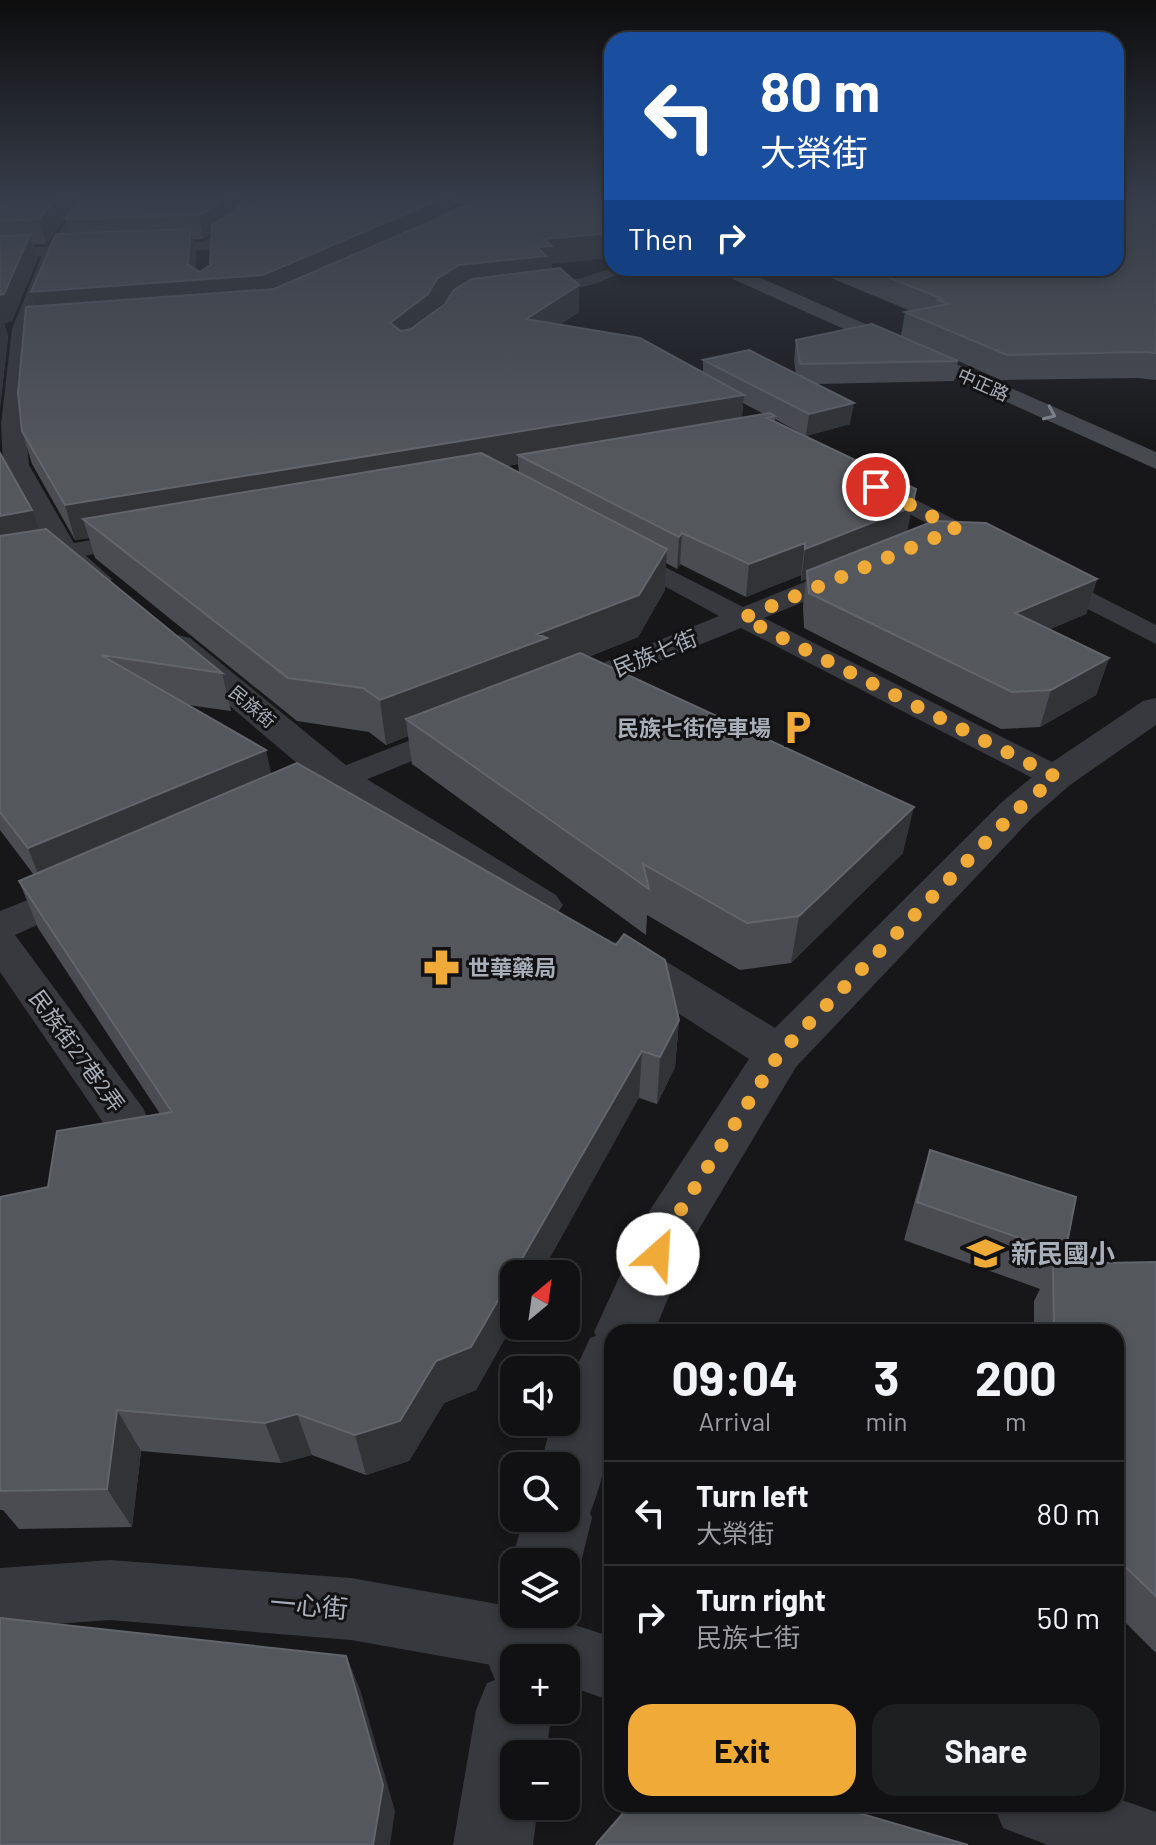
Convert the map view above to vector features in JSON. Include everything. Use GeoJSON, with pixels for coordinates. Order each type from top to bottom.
{"type":"FeatureCollection","features":[{"type":"Feature","properties":{"kind":"main road","name":"中正路"},"geometry":{"type":"LineString","coordinates":[[755,282],[1156,461]]}},
{"type":"Feature","properties":{"kind":"main road","name":"中正路"},"geometry":{"type":"LineString","coordinates":[[796,282],[1076,402]]}},
{"type":"Feature","properties":{"kind":"street","name":"民族街"},"geometry":{"type":"LineString","coordinates":[[40,282],[20,329],[6,425],[16,465],[64,552],[338,778],[779,1054]]}},
{"type":"Feature","properties":{"kind":"street"},"geometry":{"type":"LineString","coordinates":[[628,1324],[670,1227],[779,1054],[1017,810],[1056,777],[1156,709]]}},
{"type":"Feature","properties":{"kind":"street"},"geometry":{"type":"LineString","coordinates":[[576,1452],[584,1422],[604,1377]]}},
{"type":"Feature","properties":{"kind":"street"},"geometry":{"type":"LineString","coordinates":[[493,1845],[513,1724]]}},
{"type":"Feature","properties":{"kind":"lane"},"geometry":{"type":"LineString","coordinates":[[509,293],[552,289],[577,282]]}},
{"type":"Feature","properties":{"kind":"lane"},"geometry":{"type":"LineString","coordinates":[[849,473],[1156,636]]}},
{"type":"Feature","properties":{"kind":"lane"},"geometry":{"type":"LineString","coordinates":[[927,541],[956,529]]}},
{"type":"Feature","properties":{"kind":"lane"},"geometry":{"type":"LineString","coordinates":[[0,564],[158,536]]}},
{"type":"Feature","properties":{"kind":"lane"},"geometry":{"type":"LineString","coordinates":[[595,538],[743,618],[1056,777]]}},
{"type":"Feature","properties":{"kind":"lane","name":"民族七街"},"geometry":{"type":"LineString","coordinates":[[540,698],[871,564]]}},
{"type":"Feature","properties":{"kind":"lane"},"geometry":{"type":"LineString","coordinates":[[282,803],[483,721]]}},
{"type":"Feature","properties":{"kind":"lane"},"geometry":{"type":"LineString","coordinates":[[0,926],[113,877]]}},
{"type":"Feature","properties":{"kind":"lane","name":"民族街27巷2弄"},"geometry":{"type":"LineString","coordinates":[[0,943],[127,1121]]}},
{"type":"Feature","properties":{"kind":"lane","name":"一心街"},"geometry":{"type":"LineString","coordinates":[[0,1598],[110,1590],[351,1609],[500,1649]]}},
{"type":"Feature","properties":{"kind":"lane","name":"一心街"},"geometry":{"type":"LineString","coordinates":[[580,1664],[604,1668]]}},
{"type":"Feature","properties":{"kind":"lane"},"geometry":{"type":"LineString","coordinates":[[1052,1812],[1153,1845]]}},
{"type":"Feature","properties":{"kind":"building"},"geometry":{"type":"Polygon","coordinates":[[[0,282],[9,282],[4,294],[0,295],[0,282]]]}},
{"type":"Feature","properties":{"kind":"building"},"geometry":{"type":"Polygon","coordinates":[[[35,282],[166,282],[31,292],[35,282]]]}},
{"type":"Feature","properties":{"kind":"building"},"geometry":{"type":"Polygon","coordinates":[[[290,282],[435,282],[428,294],[390,323],[401,331],[411,329],[445,304],[454,290],[467,282],[576,282],[579,285],[526,319],[640,338],[744,395],[65,505],[22,431],[18,393],[26,307],[274,289],[290,282]]]}},
{"type":"Feature","properties":{"kind":"building"},"geometry":{"type":"Polygon","coordinates":[[[900,282],[1156,282],[1156,353],[1007,355],[905,312],[948,304],[938,300],[943,299],[900,282]]]}},
{"type":"Feature","properties":{"kind":"building"},"geometry":{"type":"Polygon","coordinates":[[[872,324],[958,361],[800,364],[796,340],[872,324]]]}},
{"type":"Feature","properties":{"kind":"building"},"geometry":{"type":"Polygon","coordinates":[[[749,350],[854,403],[809,414],[703,360],[749,350]]]}},
{"type":"Feature","properties":{"kind":"building"},"geometry":{"type":"Polygon","coordinates":[[[770,413],[775,416],[767,418],[916,489],[912,507],[805,549],[805,543],[749,564],[682,533],[679,537],[518,455],[770,413]]]}},
{"type":"Feature","properties":{"kind":"building"},"geometry":{"type":"Polygon","coordinates":[[[0,453],[32,510],[0,516],[0,453]]]}},
{"type":"Feature","properties":{"kind":"building"},"geometry":{"type":"Polygon","coordinates":[[[481,453],[667,549],[639,595],[537,634],[547,638],[380,700],[363,688],[288,678],[83,519],[481,453]]]}},
{"type":"Feature","properties":{"kind":"building"},"geometry":{"type":"Polygon","coordinates":[[[934,521],[986,523],[1097,579],[1015,613],[1109,658],[1051,690],[1012,692],[809,593],[807,571],[934,521]]]}},
{"type":"Feature","properties":{"kind":"building"},"geometry":{"type":"Polygon","coordinates":[[[46,529],[222,673],[101,655],[266,750],[28,848],[0,812],[0,536],[46,529]]]}},
{"type":"Feature","properties":{"kind":"building"},"geometry":{"type":"Polygon","coordinates":[[[580,653],[914,807],[799,916],[747,923],[643,864],[649,889],[406,719],[580,653]]]}},
{"type":"Feature","properties":{"kind":"building"},"geometry":{"type":"Polygon","coordinates":[[[297,763],[616,945],[624,934],[665,960],[679,1020],[660,1057],[642,1051],[521,1260],[500,1260],[500,1297],[471,1347],[436,1361],[400,1421],[355,1435],[297,1414],[265,1423],[117,1410],[107,1489],[0,1491],[0,1197],[48,1187],[57,1131],[172,1112],[19,881],[297,763]]]}},
{"type":"Feature","properties":{"kind":"building"},"geometry":{"type":"Polygon","coordinates":[[[930,1150],[1076,1197],[1065,1254],[917,1202],[930,1150]]]}},
{"type":"Feature","properties":{"kind":"building"},"geometry":{"type":"Polygon","coordinates":[[[1156,1262],[1156,1596],[1124,1566],[1124,1324],[1054,1324],[1053,1264],[1156,1262]]]}},
{"type":"Feature","properties":{"kind":"building"},"geometry":{"type":"Polygon","coordinates":[[[0,1618],[346,1656],[383,1785],[373,1845],[0,1845],[0,1618]]]}},
{"type":"Feature","properties":{"kind":"building"},"geometry":{"type":"Polygon","coordinates":[[[624,1812],[855,1812],[968,1845],[596,1845],[624,1812]]]}},
{"type":"Feature","properties":{"kind":"place","name":"民族七街停車場"},"geometry":{"type":"Point","coordinates":[797,728]}},
{"type":"Feature","properties":{"kind":"place","name":"世華藥局"},"geometry":{"type":"Point","coordinates":[442,968]}},
{"type":"Feature","properties":{"kind":"place","name":"新民國小"},"geometry":{"type":"Point","coordinates":[985,1254]}},
{"type":"Feature","properties":{"kind":"route"},"geometry":{"type":"LineString","coordinates":[[658,1254],[670,1227],[779,1054],[1017,810],[1056,777],[743,618],[956,529],[876,487]]}}]}
